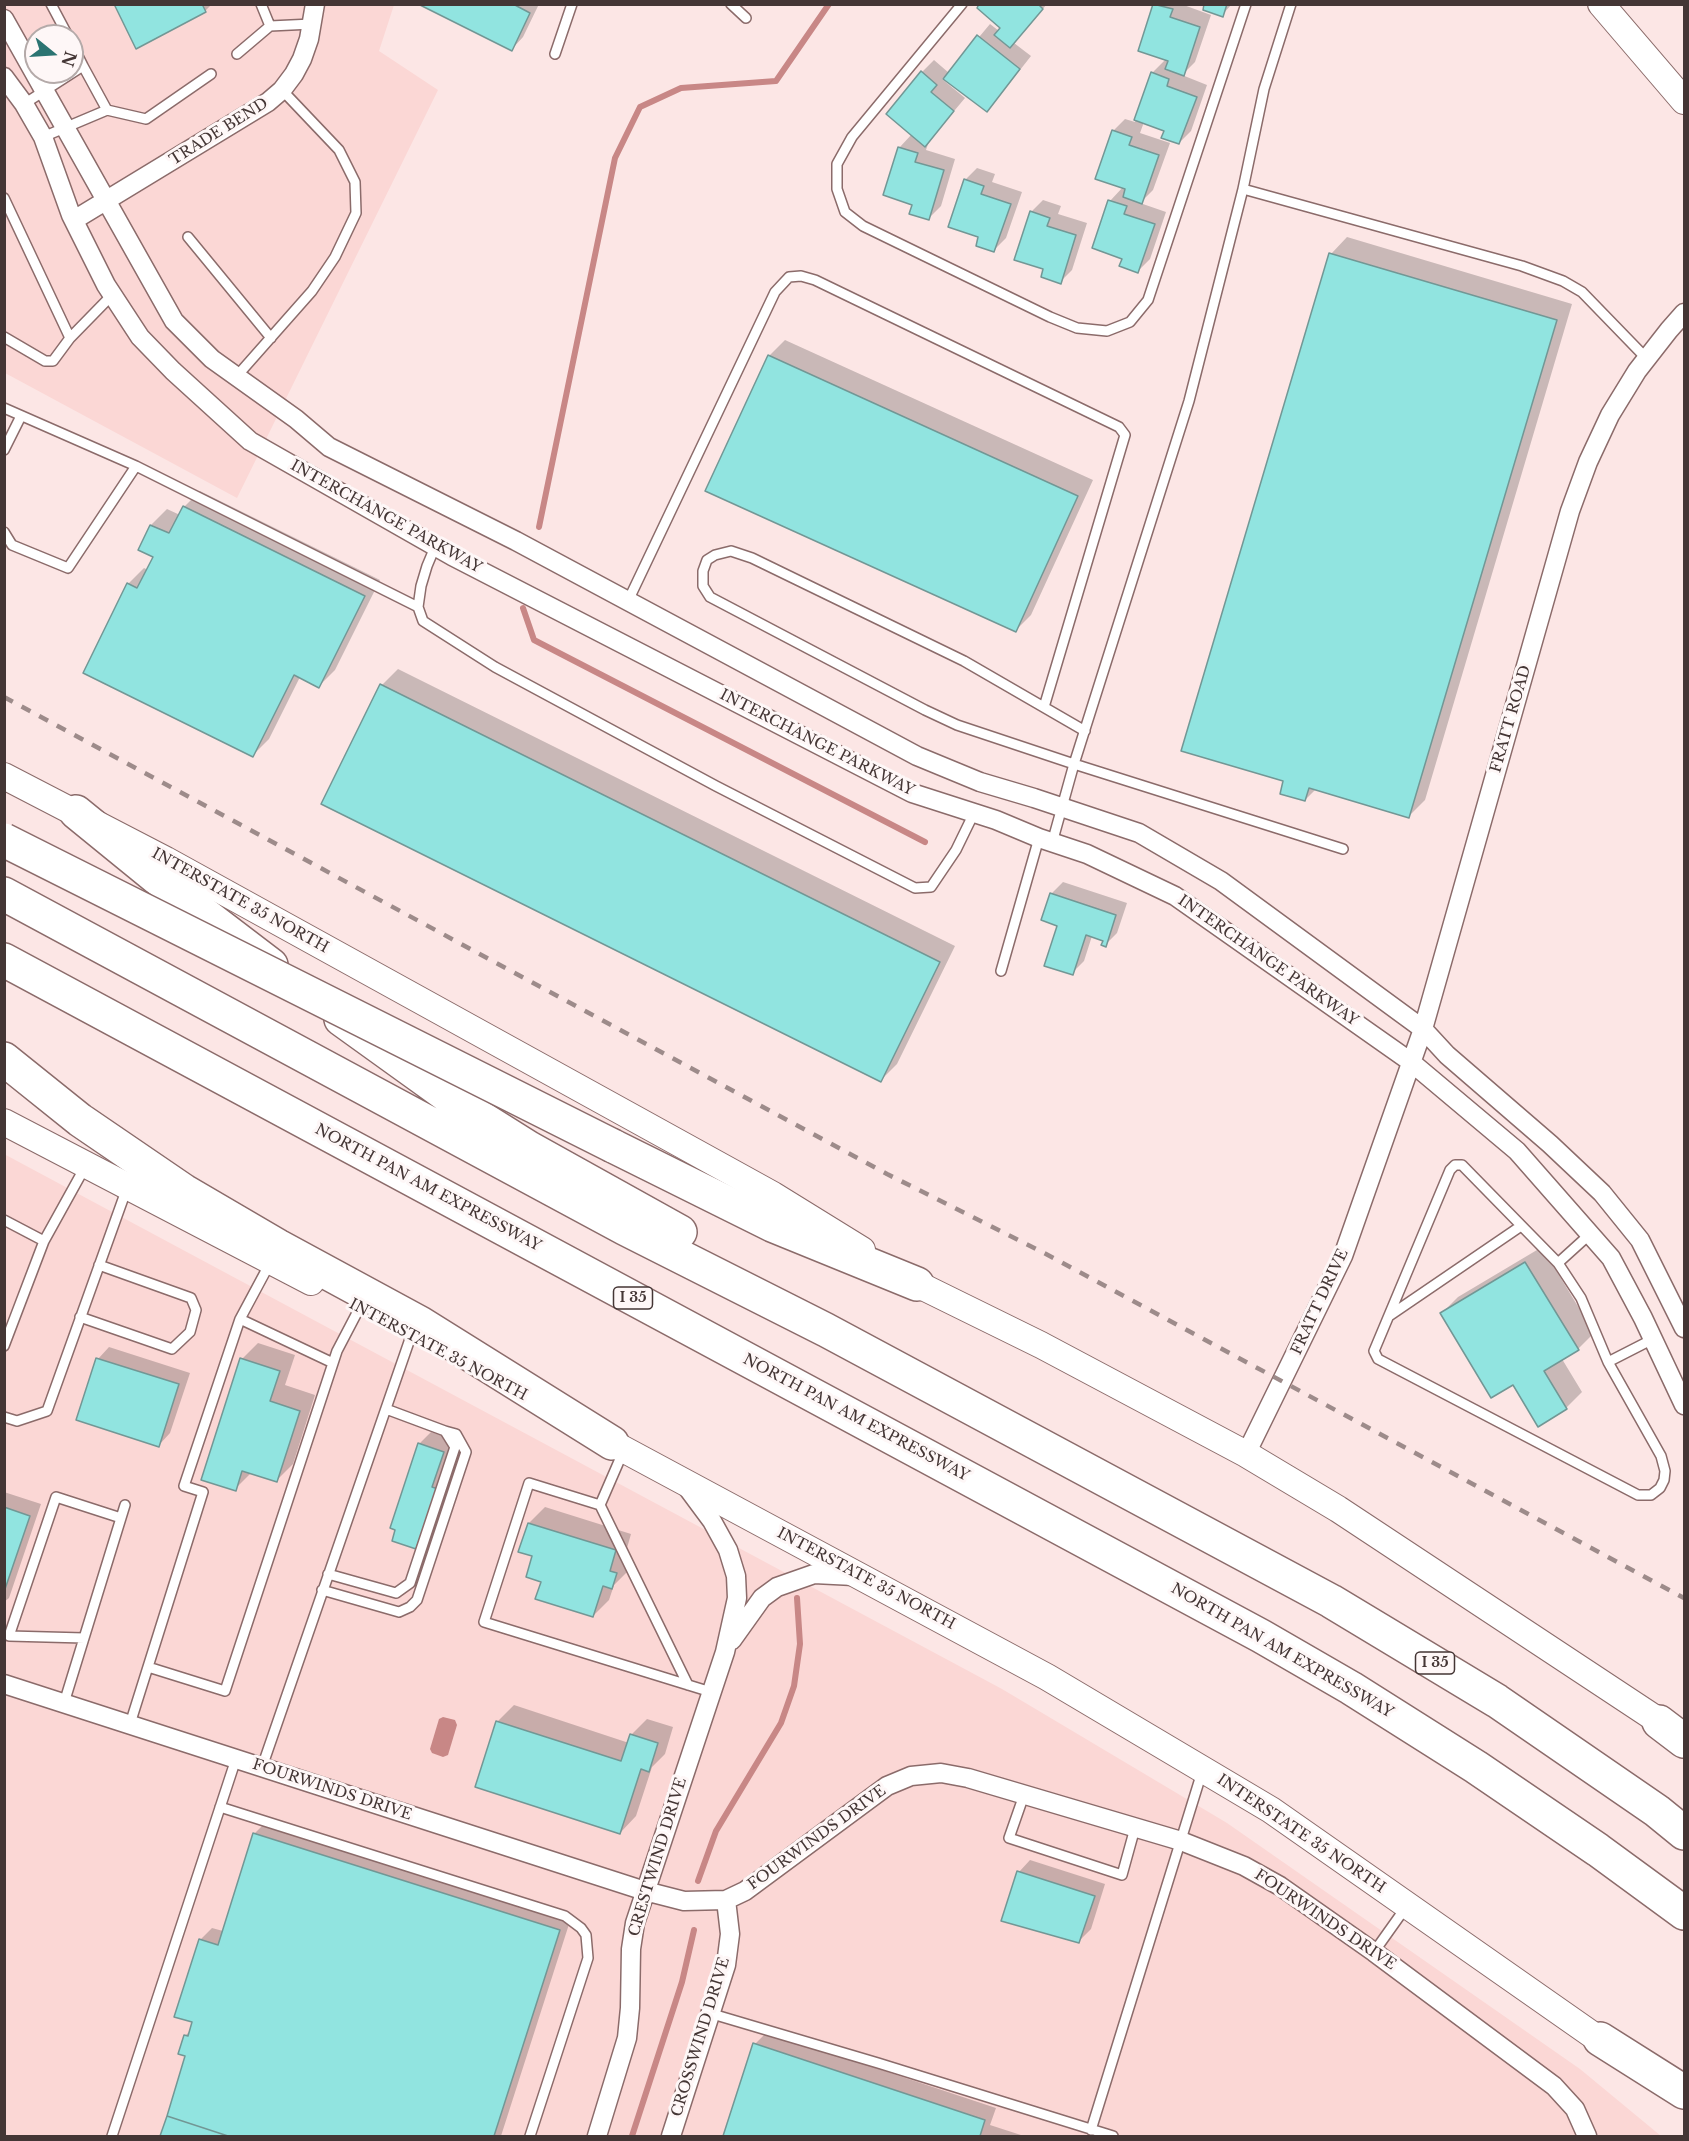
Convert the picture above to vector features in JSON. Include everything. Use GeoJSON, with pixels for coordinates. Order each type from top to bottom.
{"type":"FeatureCollection","features":[{"type":"Feature","properties":{"kind":"highway"},"geometry":{"type":"LineString","coordinates":[[76,812],[157,878],[374,1044],[459,1104],[529,1148],[670,1226],[826,1330]]}},
{"type":"Feature","properties":{"kind":"highway"},"geometry":{"type":"LineString","coordinates":[[4,840],[772,1225],[917,1284]]}},
{"type":"Feature","properties":{"kind":"highway","name":"I 35"},"geometry":{"type":"LineString","coordinates":[[4,894],[624,1228],[826,1330],[1331,1601],[1497,1701],[1657,1811],[1684,1833]]}},
{"type":"Feature","properties":{"kind":"highway","name":"NORTH PAN AM EXPRESSWAY"},"geometry":{"type":"LineString","coordinates":[[4,960],[1261,1636],[1350,1688],[1476,1767],[1598,1850],[1684,1913]]}},
{"type":"Feature","properties":{"kind":"highway"},"geometry":{"type":"LineString","coordinates":[[4,1059],[80,1120],[184,1191],[278,1246],[420,1323],[618,1446]]}},
{"type":"Feature","properties":{"kind":"highway"},"geometry":{"type":"LineString","coordinates":[[1657,1811],[1684,1828]]}},
{"type":"Feature","properties":{"kind":"highway"},"geometry":{"type":"LineString","coordinates":[[1600,2038],[1684,2092]]}},
{"type":"Feature","properties":{"kind":"main road"},"geometry":{"type":"LineString","coordinates":[[1601,4],[1684,101]]}},
{"type":"Feature","properties":{"kind":"main road","name":"INTERSTATE 35 NORTH"},"geometry":{"type":"LineString","coordinates":[[4,776],[76,812],[773,1195],[917,1284],[1041,1345],[1246,1454],[1338,1509],[1676,1733]]}},
{"type":"Feature","properties":{"kind":"main road","name":"INTERSTATE 35 NORTH"},"geometry":{"type":"LineString","coordinates":[[4,1122],[360,1306],[411,1336],[1047,1677],[1271,1810],[1600,2038],[1684,2107]]}},
{"type":"Feature","properties":{"kind":"street","name":"TRADE BEND"},"geometry":{"type":"LineString","coordinates":[[74,220],[268,102],[282,90],[302,59],[309,39],[315,4]]}},
{"type":"Feature","properties":{"kind":"street"},"geometry":{"type":"LineString","coordinates":[[4,19],[174,321],[212,359],[296,419],[328,447],[516,541],[917,756],[980,782],[1139,833],[1221,881],[1423,1029],[1448,1055],[1602,1193],[1640,1240],[1684,1328]]}},
{"type":"Feature","properties":{"kind":"street","name":"INTERCHANGE PARKWAY"},"geometry":{"type":"LineString","coordinates":[[4,76],[43,137],[74,220],[112,294],[140,337],[173,371],[250,441],[435,546],[912,793],[1087,854],[1175,896],[1411,1062],[1517,1151],[1611,1258],[1684,1405]]}},
{"type":"Feature","properties":{"kind":"street","name":"FRATT ROAD"},"geometry":{"type":"LineString","coordinates":[[1382,1146],[1423,1029],[1570,511],[1588,462],[1610,415],[1647,359],[1684,313]]}},
{"type":"Feature","properties":{"kind":"street","name":"FRATT DRIVE"},"geometry":{"type":"LineString","coordinates":[[1246,1454],[1343,1256],[1382,1146]]}},
{"type":"Feature","properties":{"kind":"street","name":"CRESTWIND DRIVE"},"geometry":{"type":"LineString","coordinates":[[597,2136],[627,2038],[631,1949],[635,1923],[725,1652],[737,1598],[735,1576],[728,1550],[712,1521],[682,1480]]}},
{"type":"Feature","properties":{"kind":"street","name":"CRESTWIND DRIVE"},"geometry":{"type":"LineString","coordinates":[[725,1652],[762,1598],[777,1587],[814,1574],[862,1576]]}},
{"type":"Feature","properties":{"kind":"street","name":"FOURWINDS DRIVE"},"geometry":{"type":"LineString","coordinates":[[4,1684],[645,1891],[684,1901],[726,1900],[765,1879],[887,1786],[912,1776],[941,1773],[968,1778],[1181,1841],[1244,1866],[1280,1886],[1374,1952],[1554,2086],[1575,2109],[1587,2136]]}},
{"type":"Feature","properties":{"kind":"street","name":"CROSSWIND DRIVE"},"geometry":{"type":"LineString","coordinates":[[670,2136],[726,1965],[730,1934],[726,1900]]}},
{"type":"Feature","properties":{"kind":"lane"},"geometry":{"type":"LineString","coordinates":[[51,4],[62,24]]}},
{"type":"Feature","properties":{"kind":"lane"},"geometry":{"type":"LineString","coordinates":[[261,4],[270,26]]}},
{"type":"Feature","properties":{"kind":"lane"},"geometry":{"type":"LineString","coordinates":[[555,54],[572,4]]}},
{"type":"Feature","properties":{"kind":"lane"},"geometry":{"type":"LineString","coordinates":[[731,4],[746,18]]}},
{"type":"Feature","properties":{"kind":"lane"},"geometry":{"type":"LineString","coordinates":[[962,4],[852,137],[837,164],[837,189],[845,212],[863,226],[1050,317],[1077,328],[1107,331],[1130,322],[1148,300],[1246,4]]}},
{"type":"Feature","properties":{"kind":"lane"},"geometry":{"type":"LineString","coordinates":[[1001,971],[1046,841],[1063,808],[1074,764],[1189,401],[1242,189],[1264,88],[1291,4]]}},
{"type":"Feature","properties":{"kind":"lane"},"geometry":{"type":"LineString","coordinates":[[237,54],[270,26],[312,24]]}},
{"type":"Feature","properties":{"kind":"lane"},"geometry":{"type":"LineString","coordinates":[[84,68],[107,110]]}},
{"type":"Feature","properties":{"kind":"lane"},"geometry":{"type":"LineString","coordinates":[[43,137],[107,110],[146,119],[211,74]]}},
{"type":"Feature","properties":{"kind":"lane"},"geometry":{"type":"LineString","coordinates":[[24,104],[57,84]]}},
{"type":"Feature","properties":{"kind":"lane"},"geometry":{"type":"LineString","coordinates":[[236,377],[312,291],[335,257],[356,213],[355,182],[339,150],[282,90]]}},
{"type":"Feature","properties":{"kind":"lane"},"geometry":{"type":"LineString","coordinates":[[1242,189],[1522,266],[1563,281],[1582,292],[1647,359]]}},
{"type":"Feature","properties":{"kind":"lane"},"geometry":{"type":"LineString","coordinates":[[4,198],[70,338]]}},
{"type":"Feature","properties":{"kind":"lane"},"geometry":{"type":"LineString","coordinates":[[188,237],[271,338]]}},
{"type":"Feature","properties":{"kind":"lane"},"geometry":{"type":"LineString","coordinates":[[628,601],[775,292],[789,277],[801,276],[815,280],[1119,428],[1125,435],[1044,707]]}},
{"type":"Feature","properties":{"kind":"lane"},"geometry":{"type":"LineString","coordinates":[[4,337],[45,361],[53,361],[70,338],[112,294]]}},
{"type":"Feature","properties":{"kind":"lane"},"geometry":{"type":"LineString","coordinates":[[4,408],[136,466],[418,607]]}},
{"type":"Feature","properties":{"kind":"lane"},"geometry":{"type":"LineString","coordinates":[[4,450],[21,416]]}},
{"type":"Feature","properties":{"kind":"lane"},"geometry":{"type":"LineString","coordinates":[[4,532],[12,545],[68,568],[136,466]]}},
{"type":"Feature","properties":{"kind":"lane"},"geometry":{"type":"LineString","coordinates":[[435,546],[427,566],[418,607],[423,621],[495,667],[716,786],[915,888],[931,887],[956,850],[974,813]]}},
{"type":"Feature","properties":{"kind":"lane"},"geometry":{"type":"LineString","coordinates":[[1085,730],[964,661],[752,558],[731,551],[715,555],[707,560],[703,571],[703,586],[710,597],[957,725],[1343,849]]}},
{"type":"Feature","properties":{"kind":"lane"},"geometry":{"type":"LineString","coordinates":[[4,1346],[44,1241],[86,1165]]}},
{"type":"Feature","properties":{"kind":"lane"},"geometry":{"type":"LineString","coordinates":[[1455,1165],[1462,1165],[1558,1263],[1581,1298],[1608,1362],[1661,1456],[1665,1471],[1664,1480],[1660,1488],[1651,1495],[1638,1495],[1378,1359],[1374,1351],[1450,1170],[1455,1165]]}},
{"type":"Feature","properties":{"kind":"lane"},"geometry":{"type":"LineString","coordinates":[[4,1417],[17,1421],[47,1411],[128,1186]]}},
{"type":"Feature","properties":{"kind":"lane"},"geometry":{"type":"LineString","coordinates":[[4,1220],[44,1241]]}},
{"type":"Feature","properties":{"kind":"lane"},"geometry":{"type":"LineString","coordinates":[[1388,1318],[1521,1226]]}},
{"type":"Feature","properties":{"kind":"lane"},"geometry":{"type":"LineString","coordinates":[[1558,1263],[1590,1234]]}},
{"type":"Feature","properties":{"kind":"lane"},"geometry":{"type":"LineString","coordinates":[[130,1725],[203,1492],[184,1486],[240,1318],[271,1261]]}},
{"type":"Feature","properties":{"kind":"lane"},"geometry":{"type":"LineString","coordinates":[[80,1317],[172,1349],[190,1332],[196,1310],[191,1298],[99,1265]]}},
{"type":"Feature","properties":{"kind":"lane"},"geometry":{"type":"LineString","coordinates":[[148,1667],[225,1691],[337,1351],[360,1306]]}},
{"type":"Feature","properties":{"kind":"lane"},"geometry":{"type":"LineString","coordinates":[[240,1318],[333,1363]]}},
{"type":"Feature","properties":{"kind":"lane"},"geometry":{"type":"LineString","coordinates":[[262,1767],[411,1336]]}},
{"type":"Feature","properties":{"kind":"lane"},"geometry":{"type":"LineString","coordinates":[[1608,1362],[1653,1340]]}},
{"type":"Feature","properties":{"kind":"lane"},"geometry":{"type":"LineString","coordinates":[[322,1590],[399,1612],[410,1607],[417,1600],[466,1452],[456,1434],[386,1409]]}},
{"type":"Feature","properties":{"kind":"lane"},"geometry":{"type":"LineString","coordinates":[[328,1574],[396,1593],[410,1583],[455,1447],[445,1431]]}},
{"type":"Feature","properties":{"kind":"lane"},"geometry":{"type":"LineString","coordinates":[[618,1446],[600,1505],[688,1685]]}},
{"type":"Feature","properties":{"kind":"lane"},"geometry":{"type":"LineString","coordinates":[[600,1505],[529,1483],[484,1622],[711,1692]]}},
{"type":"Feature","properties":{"kind":"lane"},"geometry":{"type":"LineString","coordinates":[[84,1638],[9,1636],[56,1497],[121,1518]]}},
{"type":"Feature","properties":{"kind":"lane"},"geometry":{"type":"LineString","coordinates":[[64,1703],[125,1504]]}},
{"type":"Feature","properties":{"kind":"lane"},"geometry":{"type":"LineString","coordinates":[[112,2136],[236,1759]]}},
{"type":"Feature","properties":{"kind":"lane"},"geometry":{"type":"LineString","coordinates":[[1091,2130],[1203,1769]]}},
{"type":"Feature","properties":{"kind":"lane"},"geometry":{"type":"LineString","coordinates":[[1024,1795],[1009,1838],[1122,1875],[1135,1828]]}},
{"type":"Feature","properties":{"kind":"lane"},"geometry":{"type":"LineString","coordinates":[[220,1807],[565,1916],[581,1928],[586,1935],[588,1958],[530,2136]]}},
{"type":"Feature","properties":{"kind":"lane"},"geometry":{"type":"LineString","coordinates":[[1374,1952],[1407,1905]]}},
{"type":"Feature","properties":{"kind":"lane"},"geometry":{"type":"LineString","coordinates":[[710,2013],[1113,2136]]}},
{"type":"Feature","properties":{"kind":"shaded area"},"geometry":{"type":"Polygon","coordinates":[[[4,5],[394,5],[379,51],[438,90],[237,498],[5,373],[4,5]]]}},
{"type":"Feature","properties":{"kind":"shaded area"},"geometry":{"type":"Polygon","coordinates":[[[4,1154],[1002,1689],[1227,1823],[1580,2069],[1661,2136],[5,2136],[4,1154]]]}},
{"type":"Feature","properties":{"kind":"shaded area"},"geometry":{"type":"Polygon","coordinates":[[[443,1717],[455,1720],[457,1725],[448,1755],[443,1757],[432,1753],[430,1749],[439,1719],[443,1717]]]}},
{"type":"Feature","properties":{"kind":"building"},"geometry":{"type":"Polygon","coordinates":[[[114,4],[202,4],[206,12],[136,49],[114,4]]]}},
{"type":"Feature","properties":{"kind":"building"},"geometry":{"type":"Polygon","coordinates":[[[418,4],[513,4],[530,13],[512,51],[418,4]]]}},
{"type":"Feature","properties":{"kind":"building"},"geometry":{"type":"Polygon","coordinates":[[[979,4],[1038,4],[1043,9],[1010,48],[994,35],[1000,28],[977,8],[979,4]]]}},
{"type":"Feature","properties":{"kind":"building"},"geometry":{"type":"Polygon","coordinates":[[[1153,4],[1173,9],[1170,17],[1200,27],[1184,76],[1165,69],[1168,61],[1138,51],[1153,4]]]}},
{"type":"Feature","properties":{"kind":"building"},"geometry":{"type":"Polygon","coordinates":[[[1204,4],[1227,4],[1223,17],[1203,10],[1204,4]]]}},
{"type":"Feature","properties":{"kind":"building"},"geometry":{"type":"Polygon","coordinates":[[[977,35],[1020,69],[987,112],[943,79],[977,35]]]}},
{"type":"Feature","properties":{"kind":"building"},"geometry":{"type":"Polygon","coordinates":[[[921,71],[937,85],[931,92],[954,111],[925,147],[886,114],[921,71]]]}},
{"type":"Feature","properties":{"kind":"building"},"geometry":{"type":"Polygon","coordinates":[[[1151,72],[1169,79],[1167,86],[1197,97],[1179,144],[1161,138],[1164,131],[1134,120],[1151,72]]]}},
{"type":"Feature","properties":{"kind":"building"},"geometry":{"type":"Polygon","coordinates":[[[1112,130],[1132,137],[1129,145],[1159,155],[1142,204],[1123,197],[1125,189],[1095,179],[1112,130]]]}},
{"type":"Feature","properties":{"kind":"building"},"geometry":{"type":"Polygon","coordinates":[[[898,147],[918,153],[915,162],[944,170],[929,220],[909,214],[912,205],[883,195],[898,147]]]}},
{"type":"Feature","properties":{"kind":"building"},"geometry":{"type":"Polygon","coordinates":[[[964,179],[984,186],[981,194],[1011,204],[994,252],[976,246],[978,237],[948,227],[964,179]]]}},
{"type":"Feature","properties":{"kind":"building"},"geometry":{"type":"Polygon","coordinates":[[[1108,200],[1127,206],[1124,214],[1155,224],[1138,273],[1119,266],[1122,259],[1092,248],[1108,200]]]}},
{"type":"Feature","properties":{"kind":"building"},"geometry":{"type":"Polygon","coordinates":[[[1030,211],[1050,218],[1047,226],[1076,235],[1061,284],[1041,277],[1043,269],[1014,260],[1030,211]]]}},
{"type":"Feature","properties":{"kind":"building"},"geometry":{"type":"Polygon","coordinates":[[[1329,253],[1557,320],[1409,818],[1309,788],[1305,801],[1280,794],[1283,781],[1181,751],[1329,253]]]}},
{"type":"Feature","properties":{"kind":"building"},"geometry":{"type":"Polygon","coordinates":[[[768,355],[1078,496],[1016,632],[705,491],[768,355]]]}},
{"type":"Feature","properties":{"kind":"building"},"geometry":{"type":"Polygon","coordinates":[[[183,506],[365,596],[319,688],[294,675],[253,757],[83,673],[127,583],[137,588],[153,557],[138,550],[150,525],[169,533],[183,506]]]}},
{"type":"Feature","properties":{"kind":"building"},"geometry":{"type":"Polygon","coordinates":[[[380,684],[940,962],[881,1082],[321,804],[380,684]]]}},
{"type":"Feature","properties":{"kind":"building"},"geometry":{"type":"Polygon","coordinates":[[[1050,893],[1116,915],[1106,947],[1101,945],[1103,941],[1086,935],[1073,975],[1044,966],[1057,926],[1041,920],[1050,893]]]}},
{"type":"Feature","properties":{"kind":"building"},"geometry":{"type":"Polygon","coordinates":[[[1525,1262],[1579,1350],[1544,1371],[1567,1409],[1538,1427],[1513,1385],[1491,1398],[1440,1313],[1525,1262]]]}},
{"type":"Feature","properties":{"kind":"building"},"geometry":{"type":"Polygon","coordinates":[[[96,1358],[179,1384],[159,1447],[76,1420],[96,1358]]]}},
{"type":"Feature","properties":{"kind":"building"},"geometry":{"type":"Polygon","coordinates":[[[240,1358],[280,1371],[270,1401],[300,1411],[277,1482],[242,1471],[236,1491],[201,1480],[240,1358]]]}},
{"type":"Feature","properties":{"kind":"building"},"geometry":{"type":"Polygon","coordinates":[[[418,1443],[444,1452],[432,1487],[438,1489],[416,1549],[392,1541],[395,1530],[390,1528],[418,1443]]]}},
{"type":"Feature","properties":{"kind":"building"},"geometry":{"type":"Polygon","coordinates":[[[4,1507],[30,1516],[4,1592],[4,1507]]]}},
{"type":"Feature","properties":{"kind":"building"},"geometry":{"type":"Polygon","coordinates":[[[528,1523],[616,1550],[610,1571],[617,1573],[612,1589],[603,1586],[593,1617],[535,1599],[541,1582],[526,1577],[532,1556],[518,1552],[528,1523]]]}},
{"type":"Feature","properties":{"kind":"building"},"geometry":{"type":"Polygon","coordinates":[[[496,1721],[621,1761],[630,1734],[658,1743],[649,1772],[641,1769],[620,1834],[475,1787],[496,1721]]]}},
{"type":"Feature","properties":{"kind":"building"},"geometry":{"type":"Polygon","coordinates":[[[253,1833],[560,1930],[494,2136],[228,2136],[167,2116],[185,2056],[178,2054],[184,2035],[188,2036],[192,2022],[174,2017],[199,1939],[218,1945],[253,1833]]]}},
{"type":"Feature","properties":{"kind":"building"},"geometry":{"type":"Polygon","coordinates":[[[1017,1871],[1095,1896],[1079,1943],[1001,1921],[1017,1871]]]}},
{"type":"Feature","properties":{"kind":"building"},"geometry":{"type":"Polygon","coordinates":[[[753,2043],[985,2120],[980,2136],[723,2136],[753,2043]]]}},
{"type":"Feature","properties":{"kind":"building"},"geometry":{"type":"Polygon","coordinates":[[[167,2116],[228,2136],[160,2136],[167,2116]]]}},
{"type":"Feature","properties":{"kind":"waterway"},"geometry":{"type":"LineString","coordinates":[[539,527],[615,158],[640,107],[681,88],[776,81],[829,4]]}},
{"type":"Feature","properties":{"kind":"waterway"},"geometry":{"type":"LineString","coordinates":[[523,608],[534,640],[925,842]]}},
{"type":"Feature","properties":{"kind":"waterway"},"geometry":{"type":"LineString","coordinates":[[698,1881],[716,1831],[781,1723],[794,1686],[800,1644],[797,1598]]}},
{"type":"Feature","properties":{"kind":"waterway"},"geometry":{"type":"LineString","coordinates":[[632,2136],[682,1982],[694,1930]]}},
{"type":"Feature","properties":{"kind":"railway"},"geometry":{"type":"LineString","coordinates":[[4,697],[887,1174],[1046,1254],[1684,1598]]}}]}
